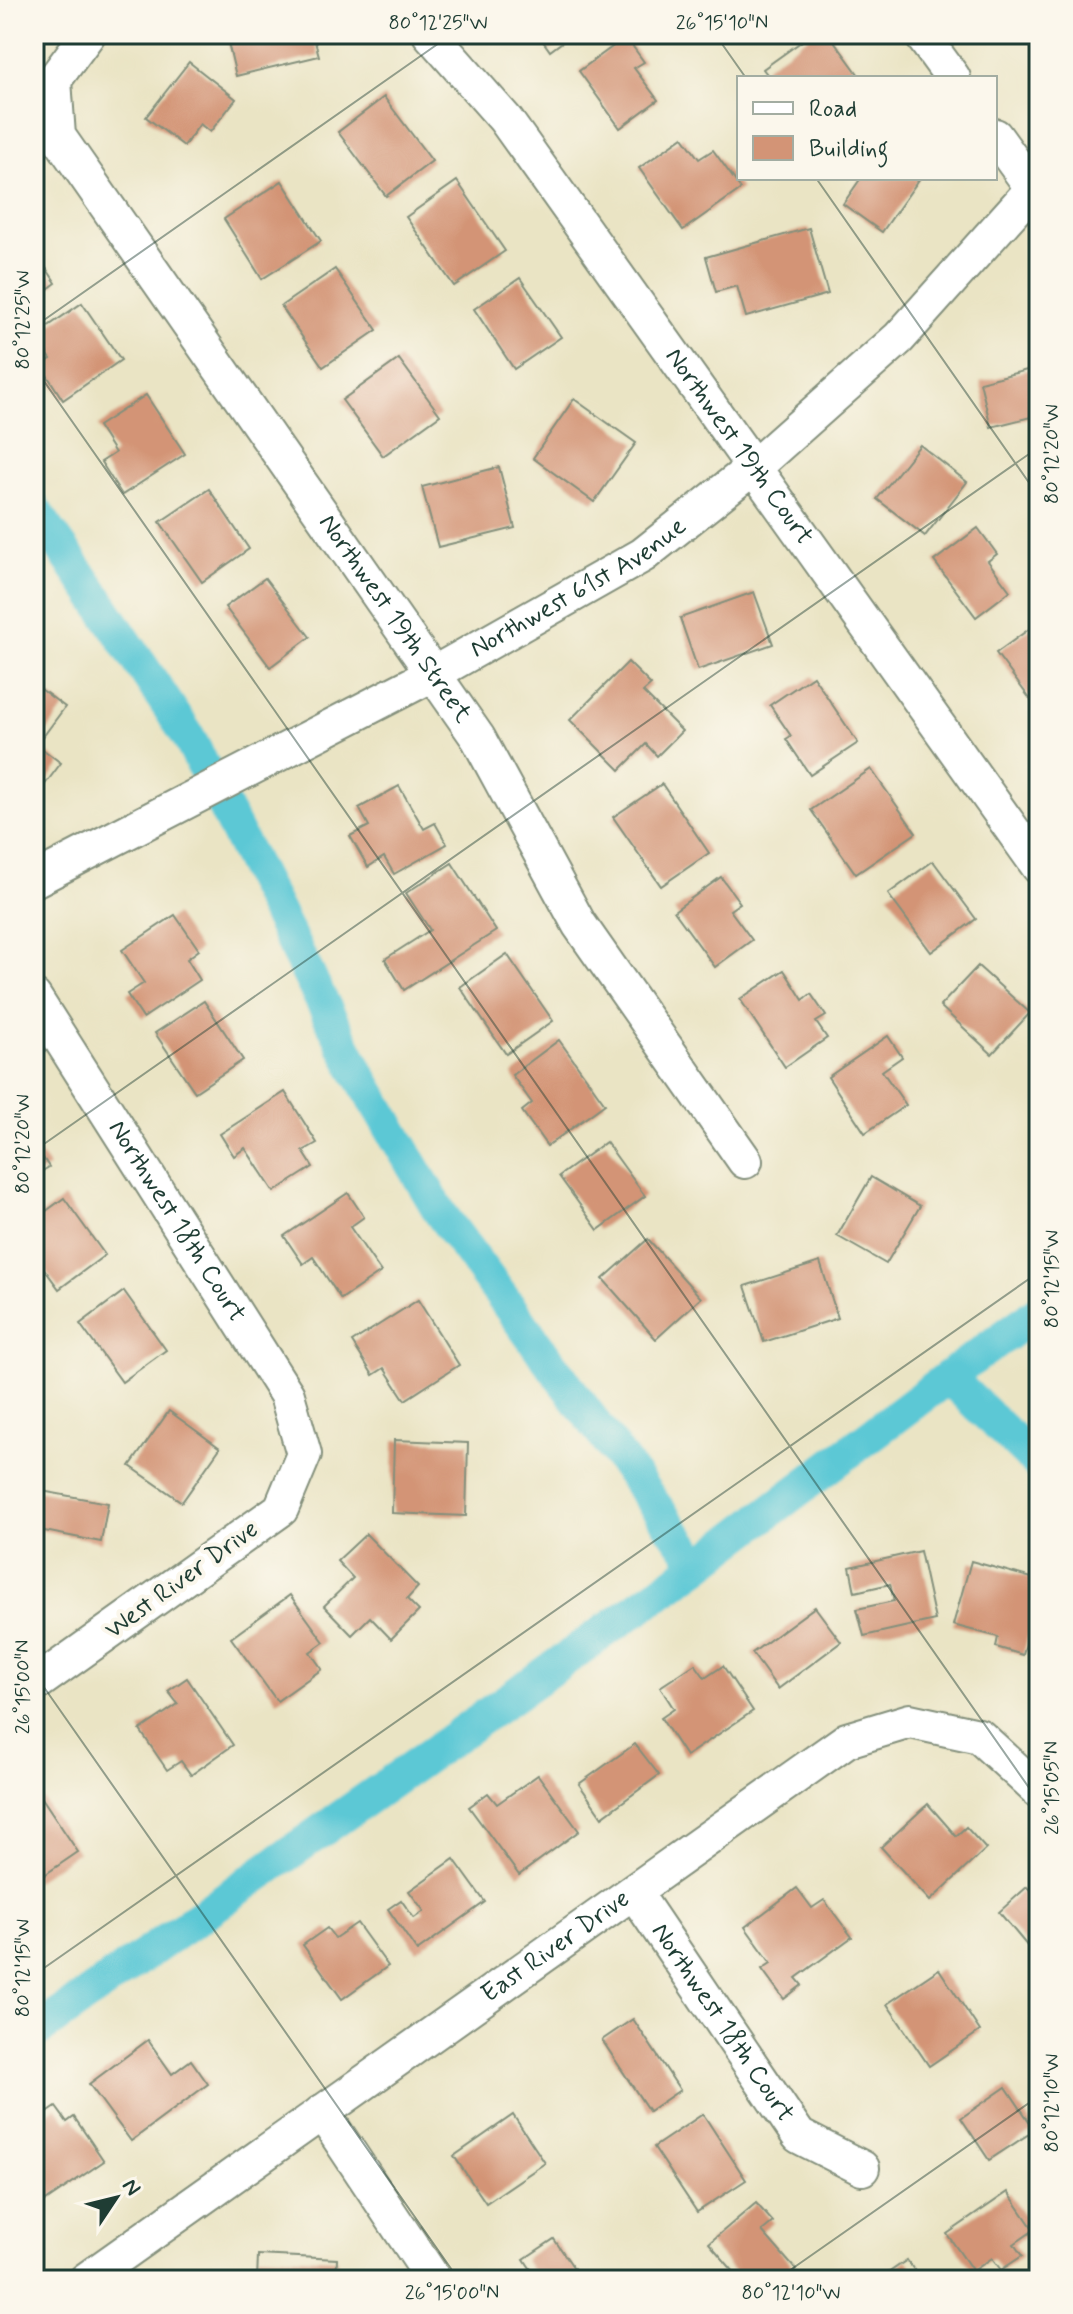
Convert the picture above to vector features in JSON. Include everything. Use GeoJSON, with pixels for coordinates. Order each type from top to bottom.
{"type":"FeatureCollection","features":[{"type":"Feature","properties":{"kind":"street","name":"Northwest 19th Street"},"geometry":{"type":"LineString","coordinates":[[88,34],[54,80],[58,136],[478,738],[579,924],[745,1161]]}},
{"type":"Feature","properties":{"kind":"street","name":"Northwest 19th Court"},"geometry":{"type":"LineString","coordinates":[[430,34],[505,119],[1039,867]]}},
{"type":"Feature","properties":{"kind":"street"},"geometry":{"type":"LineString","coordinates":[[921,34],[952,76]]}},
{"type":"Feature","properties":{"kind":"street"},"geometry":{"type":"LineString","coordinates":[[997,139],[1037,189]]}},
{"type":"Feature","properties":{"kind":"street","name":"Northwest 61st Avenue"},"geometry":{"type":"LineString","coordinates":[[34,880],[433,674],[643,555],[755,466],[899,338],[1037,189]]}},
{"type":"Feature","properties":{"kind":"street","name":"Northwest 18th Court"},"geometry":{"type":"LineString","coordinates":[[34,997],[287,1395],[304,1454]]}},
{"type":"Feature","properties":{"kind":"street","name":"West River Drive"},"geometry":{"type":"LineString","coordinates":[[35,1683],[281,1509],[304,1454]]}},
{"type":"Feature","properties":{"kind":"street","name":"East River Drive"},"geometry":{"type":"LineString","coordinates":[[86,2280],[847,1740],[910,1721],[979,1736],[1039,1791]]}},
{"type":"Feature","properties":{"kind":"street","name":"Northwest 18th Court"},"geometry":{"type":"LineString","coordinates":[[634,1892],[799,2136],[862,2168]]}},
{"type":"Feature","properties":{"kind":"street"},"geometry":{"type":"LineString","coordinates":[[322,2112],[434,2280]]}},
{"type":"Feature","properties":{"kind":"building"},"geometry":{"type":"Polygon","coordinates":[[[226,34],[313,34],[319,56],[236,76],[226,34]]]}},
{"type":"Feature","properties":{"kind":"building"},"geometry":{"type":"Polygon","coordinates":[[[538,34],[573,34],[550,51],[538,34]]]}},
{"type":"Feature","properties":{"kind":"building"},"geometry":{"type":"Polygon","coordinates":[[[812,34],[829,34],[860,76],[768,76],[763,69],[812,34]]]}},
{"type":"Feature","properties":{"kind":"building"},"geometry":{"type":"Polygon","coordinates":[[[626,37],[644,62],[634,68],[658,100],[620,128],[579,71],[626,37]]]}},
{"type":"Feature","properties":{"kind":"building"},"geometry":{"type":"Polygon","coordinates":[[[189,62],[236,99],[210,132],[200,124],[184,146],[146,117],[189,62]]]}},
{"type":"Feature","properties":{"kind":"building"},"geometry":{"type":"Polygon","coordinates":[[[384,97],[432,161],[386,196],[338,132],[384,97]]]}},
{"type":"Feature","properties":{"kind":"building"},"geometry":{"type":"Polygon","coordinates":[[[683,137],[699,159],[713,150],[741,189],[683,230],[639,168],[683,137]]]}},
{"type":"Feature","properties":{"kind":"building"},"geometry":{"type":"Polygon","coordinates":[[[860,180],[919,180],[882,232],[843,204],[860,180]]]}},
{"type":"Feature","properties":{"kind":"building"},"geometry":{"type":"Polygon","coordinates":[[[282,181],[321,241],[262,279],[224,219],[282,181]]]}},
{"type":"Feature","properties":{"kind":"building"},"geometry":{"type":"Polygon","coordinates":[[[457,181],[505,251],[454,286],[406,217],[457,181]]]}},
{"type":"Feature","properties":{"kind":"building"},"geometry":{"type":"Polygon","coordinates":[[[809,228],[828,294],[746,317],[737,286],[716,292],[706,257],[809,228]]]}},
{"type":"Feature","properties":{"kind":"building"},"geometry":{"type":"Polygon","coordinates":[[[34,250],[56,283],[34,299],[34,250]]]}},
{"type":"Feature","properties":{"kind":"building"},"geometry":{"type":"Polygon","coordinates":[[[335,269],[377,330],[323,367],[281,306],[335,269]]]}},
{"type":"Feature","properties":{"kind":"building"},"geometry":{"type":"Polygon","coordinates":[[[520,278],[561,337],[514,369],[474,309],[520,278]]]}},
{"type":"Feature","properties":{"kind":"building"},"geometry":{"type":"Polygon","coordinates":[[[82,303],[121,360],[63,400],[41,366],[51,359],[34,336],[82,303]]]}},
{"type":"Feature","properties":{"kind":"building"},"geometry":{"type":"Polygon","coordinates":[[[399,359],[440,415],[383,456],[342,400],[399,359]]]}},
{"type":"Feature","properties":{"kind":"building"},"geometry":{"type":"Polygon","coordinates":[[[1039,367],[1039,415],[991,427],[980,382],[1039,367]]]}},
{"type":"Feature","properties":{"kind":"building"},"geometry":{"type":"Polygon","coordinates":[[[146,395],[185,454],[122,495],[101,462],[115,453],[98,426],[146,395]]]}},
{"type":"Feature","properties":{"kind":"building"},"geometry":{"type":"Polygon","coordinates":[[[574,399],[636,443],[594,502],[533,458],[574,399]]]}},
{"type":"Feature","properties":{"kind":"building"},"geometry":{"type":"Polygon","coordinates":[[[920,445],[967,482],[925,536],[877,499],[920,445]]]}},
{"type":"Feature","properties":{"kind":"building"},"geometry":{"type":"Polygon","coordinates":[[[499,467],[515,528],[438,547],[422,487],[499,467]]]}},
{"type":"Feature","properties":{"kind":"building"},"geometry":{"type":"Polygon","coordinates":[[[209,489],[249,549],[202,582],[160,522],[209,489]]]}},
{"type":"Feature","properties":{"kind":"building"},"geometry":{"type":"Polygon","coordinates":[[[978,528],[997,554],[988,561],[1010,591],[976,617],[934,561],[978,528]]]}},
{"type":"Feature","properties":{"kind":"building"},"geometry":{"type":"Polygon","coordinates":[[[265,578],[310,637],[270,667],[225,607],[265,578]]]}},
{"type":"Feature","properties":{"kind":"building"},"geometry":{"type":"Polygon","coordinates":[[[754,592],[773,644],[698,670],[680,618],[754,592]]]}},
{"type":"Feature","properties":{"kind":"building"},"geometry":{"type":"Polygon","coordinates":[[[1039,622],[1039,711],[996,653],[1039,622]]]}},
{"type":"Feature","properties":{"kind":"building"},"geometry":{"type":"Polygon","coordinates":[[[628,662],[651,685],[643,692],[682,731],[657,756],[646,744],[620,770],[570,720],[628,662]]]}},
{"type":"Feature","properties":{"kind":"building"},"geometry":{"type":"Polygon","coordinates":[[[813,676],[858,743],[810,775],[786,739],[791,736],[770,705],[813,676]]]}},
{"type":"Feature","properties":{"kind":"building"},"geometry":{"type":"Polygon","coordinates":[[[34,684],[65,707],[37,745],[61,763],[34,799],[34,684]]]}},
{"type":"Feature","properties":{"kind":"building"},"geometry":{"type":"Polygon","coordinates":[[[871,769],[916,833],[856,874],[811,810],[871,769]]]}},
{"type":"Feature","properties":{"kind":"building"},"geometry":{"type":"Polygon","coordinates":[[[662,784],[709,853],[661,886],[613,817],[662,784]]]}},
{"type":"Feature","properties":{"kind":"building"},"geometry":{"type":"Polygon","coordinates":[[[399,786],[424,829],[435,823],[447,844],[394,874],[384,857],[368,867],[350,836],[369,826],[359,808],[399,786]]]}},
{"type":"Feature","properties":{"kind":"building"},"geometry":{"type":"Polygon","coordinates":[[[933,861],[976,919],[931,952],[888,894],[933,861]]]}},
{"type":"Feature","properties":{"kind":"building"},"geometry":{"type":"Polygon","coordinates":[[[452,863],[496,931],[404,990],[385,959],[430,930],[406,893],[452,863]]]}},
{"type":"Feature","properties":{"kind":"building"},"geometry":{"type":"Polygon","coordinates":[[[721,877],[740,903],[730,910],[752,940],[715,967],[674,911],[721,877]]]}},
{"type":"Feature","properties":{"kind":"building"},"geometry":{"type":"Polygon","coordinates":[[[175,915],[199,950],[187,959],[200,980],[143,1018],[127,994],[144,983],[122,950],[175,915]]]}},
{"type":"Feature","properties":{"kind":"building"},"geometry":{"type":"Polygon","coordinates":[[[507,954],[553,1021],[506,1054],[460,987],[507,954]]]}},
{"type":"Feature","properties":{"kind":"building"},"geometry":{"type":"Polygon","coordinates":[[[978,966],[1030,1013],[992,1054],[940,1006],[978,966]]]}},
{"type":"Feature","properties":{"kind":"building"},"geometry":{"type":"Polygon","coordinates":[[[784,970],[803,1000],[811,994],[826,1016],[816,1022],[827,1038],[785,1067],[740,999],[784,970]]]}},
{"type":"Feature","properties":{"kind":"building"},"geometry":{"type":"Polygon","coordinates":[[[204,1001],[243,1060],[195,1092],[155,1033],[204,1001]]]}},
{"type":"Feature","properties":{"kind":"building"},"geometry":{"type":"Polygon","coordinates":[[[888,1036],[902,1057],[882,1071],[906,1105],[865,1133],[828,1077],[888,1036]]]}},
{"type":"Feature","properties":{"kind":"building"},"geometry":{"type":"Polygon","coordinates":[[[559,1040],[605,1104],[547,1146],[522,1111],[532,1103],[512,1075],[559,1040]]]}},
{"type":"Feature","properties":{"kind":"building"},"geometry":{"type":"Polygon","coordinates":[[[285,1092],[317,1143],[303,1151],[313,1167],[274,1192],[245,1148],[234,1156],[220,1134],[285,1092]]]}},
{"type":"Feature","properties":{"kind":"building"},"geometry":{"type":"Polygon","coordinates":[[[606,1142],[645,1196],[598,1230],[559,1176],[606,1142]]]}},
{"type":"Feature","properties":{"kind":"building"},"geometry":{"type":"Polygon","coordinates":[[[34,1144],[49,1167],[34,1176],[34,1144]]]}},
{"type":"Feature","properties":{"kind":"building"},"geometry":{"type":"Polygon","coordinates":[[[871,1177],[920,1206],[886,1264],[837,1236],[871,1177]]]}},
{"type":"Feature","properties":{"kind":"building"},"geometry":{"type":"Polygon","coordinates":[[[348,1193],[364,1217],[350,1227],[381,1272],[341,1299],[313,1257],[303,1264],[284,1236],[348,1193]]]}},
{"type":"Feature","properties":{"kind":"building"},"geometry":{"type":"Polygon","coordinates":[[[64,1198],[105,1255],[59,1289],[34,1255],[34,1220],[64,1198]]]}},
{"type":"Feature","properties":{"kind":"building"},"geometry":{"type":"Polygon","coordinates":[[[648,1239],[701,1298],[656,1339],[603,1279],[648,1239]]]}},
{"type":"Feature","properties":{"kind":"building"},"geometry":{"type":"Polygon","coordinates":[[[820,1262],[838,1318],[764,1342],[745,1286],[820,1262]]]}},
{"type":"Feature","properties":{"kind":"building"},"geometry":{"type":"Polygon","coordinates":[[[124,1291],[166,1350],[122,1382],[80,1324],[124,1291]]]}},
{"type":"Feature","properties":{"kind":"building"},"geometry":{"type":"Polygon","coordinates":[[[418,1300],[459,1365],[405,1400],[384,1368],[373,1375],[352,1342],[418,1300]]]}},
{"type":"Feature","properties":{"kind":"building"},"geometry":{"type":"Polygon","coordinates":[[[169,1411],[220,1448],[182,1502],[130,1466],[169,1411]]]}},
{"type":"Feature","properties":{"kind":"building"},"geometry":{"type":"Polygon","coordinates":[[[394,1440],[468,1443],[466,1516],[392,1513],[394,1440]]]}},
{"type":"Feature","properties":{"kind":"building"},"geometry":{"type":"Polygon","coordinates":[[[36,1490],[108,1503],[101,1542],[34,1529],[36,1490]]]}},
{"type":"Feature","properties":{"kind":"building"},"geometry":{"type":"Polygon","coordinates":[[[366,1534],[418,1587],[407,1599],[419,1611],[391,1639],[370,1617],[352,1635],[324,1606],[353,1578],[337,1561],[366,1534]]]}},
{"type":"Feature","properties":{"kind":"building"},"geometry":{"type":"Polygon","coordinates":[[[920,1551],[935,1620],[864,1636],[857,1609],[894,1601],[890,1584],[855,1592],[850,1567],[920,1551]]]}},
{"type":"Feature","properties":{"kind":"building"},"geometry":{"type":"Polygon","coordinates":[[[971,1561],[1039,1580],[1039,1596],[1023,1655],[996,1647],[998,1637],[953,1625],[971,1561]]]}},
{"type":"Feature","properties":{"kind":"building"},"geometry":{"type":"Polygon","coordinates":[[[290,1595],[324,1642],[310,1652],[322,1669],[277,1701],[231,1638],[290,1595]]]}},
{"type":"Feature","properties":{"kind":"building"},"geometry":{"type":"Polygon","coordinates":[[[815,1607],[841,1642],[778,1689],[752,1653],[815,1607]]]}},
{"type":"Feature","properties":{"kind":"building"},"geometry":{"type":"Polygon","coordinates":[[[695,1664],[705,1678],[723,1666],[753,1711],[686,1756],[661,1718],[674,1709],[660,1687],[695,1664]]]}},
{"type":"Feature","properties":{"kind":"building"},"geometry":{"type":"Polygon","coordinates":[[[187,1678],[233,1745],[191,1775],[181,1761],[167,1770],[140,1730],[178,1704],[168,1691],[187,1678]]]}},
{"type":"Feature","properties":{"kind":"building"},"geometry":{"type":"Polygon","coordinates":[[[635,1744],[659,1775],[602,1817],[579,1784],[635,1744]]]}},
{"type":"Feature","properties":{"kind":"building"},"geometry":{"type":"Polygon","coordinates":[[[538,1775],[579,1831],[519,1875],[469,1807],[488,1793],[497,1804],[538,1775]]]}},
{"type":"Feature","properties":{"kind":"building"},"geometry":{"type":"Polygon","coordinates":[[[34,1786],[78,1852],[34,1882],[34,1786]]]}},
{"type":"Feature","properties":{"kind":"building"},"geometry":{"type":"Polygon","coordinates":[[[928,1804],[956,1836],[966,1827],[986,1849],[930,1901],[881,1847],[928,1804]]]}},
{"type":"Feature","properties":{"kind":"building"},"geometry":{"type":"Polygon","coordinates":[[[454,1859],[485,1902],[417,1951],[388,1909],[401,1900],[414,1918],[424,1911],[409,1891],[454,1859]]]}},
{"type":"Feature","properties":{"kind":"building"},"geometry":{"type":"Polygon","coordinates":[[[1027,1887],[1039,1901],[1039,1950],[1034,1954],[999,1912],[1027,1887]]]}},
{"type":"Feature","properties":{"kind":"building"},"geometry":{"type":"Polygon","coordinates":[[[797,1888],[812,1908],[824,1900],[852,1937],[796,1978],[802,1985],[784,1999],[762,1969],[771,1963],[745,1927],[797,1888]]]}},
{"type":"Feature","properties":{"kind":"building"},"geometry":{"type":"Polygon","coordinates":[[[357,1923],[388,1966],[342,1999],[303,1945],[327,1928],[335,1938],[357,1923]]]}},
{"type":"Feature","properties":{"kind":"building"},"geometry":{"type":"Polygon","coordinates":[[[939,1969],[980,2031],[929,2066],[887,2004],[939,1969]]]}},
{"type":"Feature","properties":{"kind":"building"},"geometry":{"type":"Polygon","coordinates":[[[633,2019],[680,2090],[649,2111],[602,2040],[633,2019]]]}},
{"type":"Feature","properties":{"kind":"building"},"geometry":{"type":"Polygon","coordinates":[[[148,2040],[172,2074],[191,2060],[208,2084],[131,2141],[89,2084],[148,2040]]]}},
{"type":"Feature","properties":{"kind":"building"},"geometry":{"type":"Polygon","coordinates":[[[1006,2087],[1035,2130],[989,2160],[961,2118],[1006,2087]]]}},
{"type":"Feature","properties":{"kind":"building"},"geometry":{"type":"Polygon","coordinates":[[[56,2107],[67,2122],[74,2117],[104,2161],[34,2209],[34,2122],[56,2107]]]}},
{"type":"Feature","properties":{"kind":"building"},"geometry":{"type":"Polygon","coordinates":[[[703,2114],[746,2180],[697,2212],[654,2147],[703,2114]]]}},
{"type":"Feature","properties":{"kind":"building"},"geometry":{"type":"Polygon","coordinates":[[[513,2115],[545,2163],[486,2203],[454,2156],[513,2115]]]}},
{"type":"Feature","properties":{"kind":"building"},"geometry":{"type":"Polygon","coordinates":[[[1008,2192],[1034,2230],[1014,2244],[1022,2256],[1001,2270],[992,2258],[973,2271],[947,2234],[1008,2192]]]}},
{"type":"Feature","properties":{"kind":"building"},"geometry":{"type":"Polygon","coordinates":[[[756,2203],[773,2222],[762,2231],[796,2270],[784,2280],[741,2280],[709,2243],[756,2203]]]}},
{"type":"Feature","properties":{"kind":"building"},"geometry":{"type":"Polygon","coordinates":[[[554,2239],[582,2280],[538,2280],[524,2259],[554,2239]]]}},
{"type":"Feature","properties":{"kind":"building"},"geometry":{"type":"Polygon","coordinates":[[[258,2255],[337,2259],[336,2280],[257,2280],[258,2255]]]}},
{"type":"Feature","properties":{"kind":"building"},"geometry":{"type":"Polygon","coordinates":[[[907,2260],[921,2280],[878,2280],[907,2260]]]}},
{"type":"Feature","properties":{"kind":"waterway"},"geometry":{"type":"LineString","coordinates":[[34,509],[188,736],[357,1071],[441,1214],[699,1565]]}},
{"type":"Feature","properties":{"kind":"waterway"},"geometry":{"type":"LineString","coordinates":[[34,2033],[699,1565],[1039,1311]]}},
{"type":"Feature","properties":{"kind":"waterway"},"geometry":{"type":"LineString","coordinates":[[948,1377],[1039,1465]]}}]}
